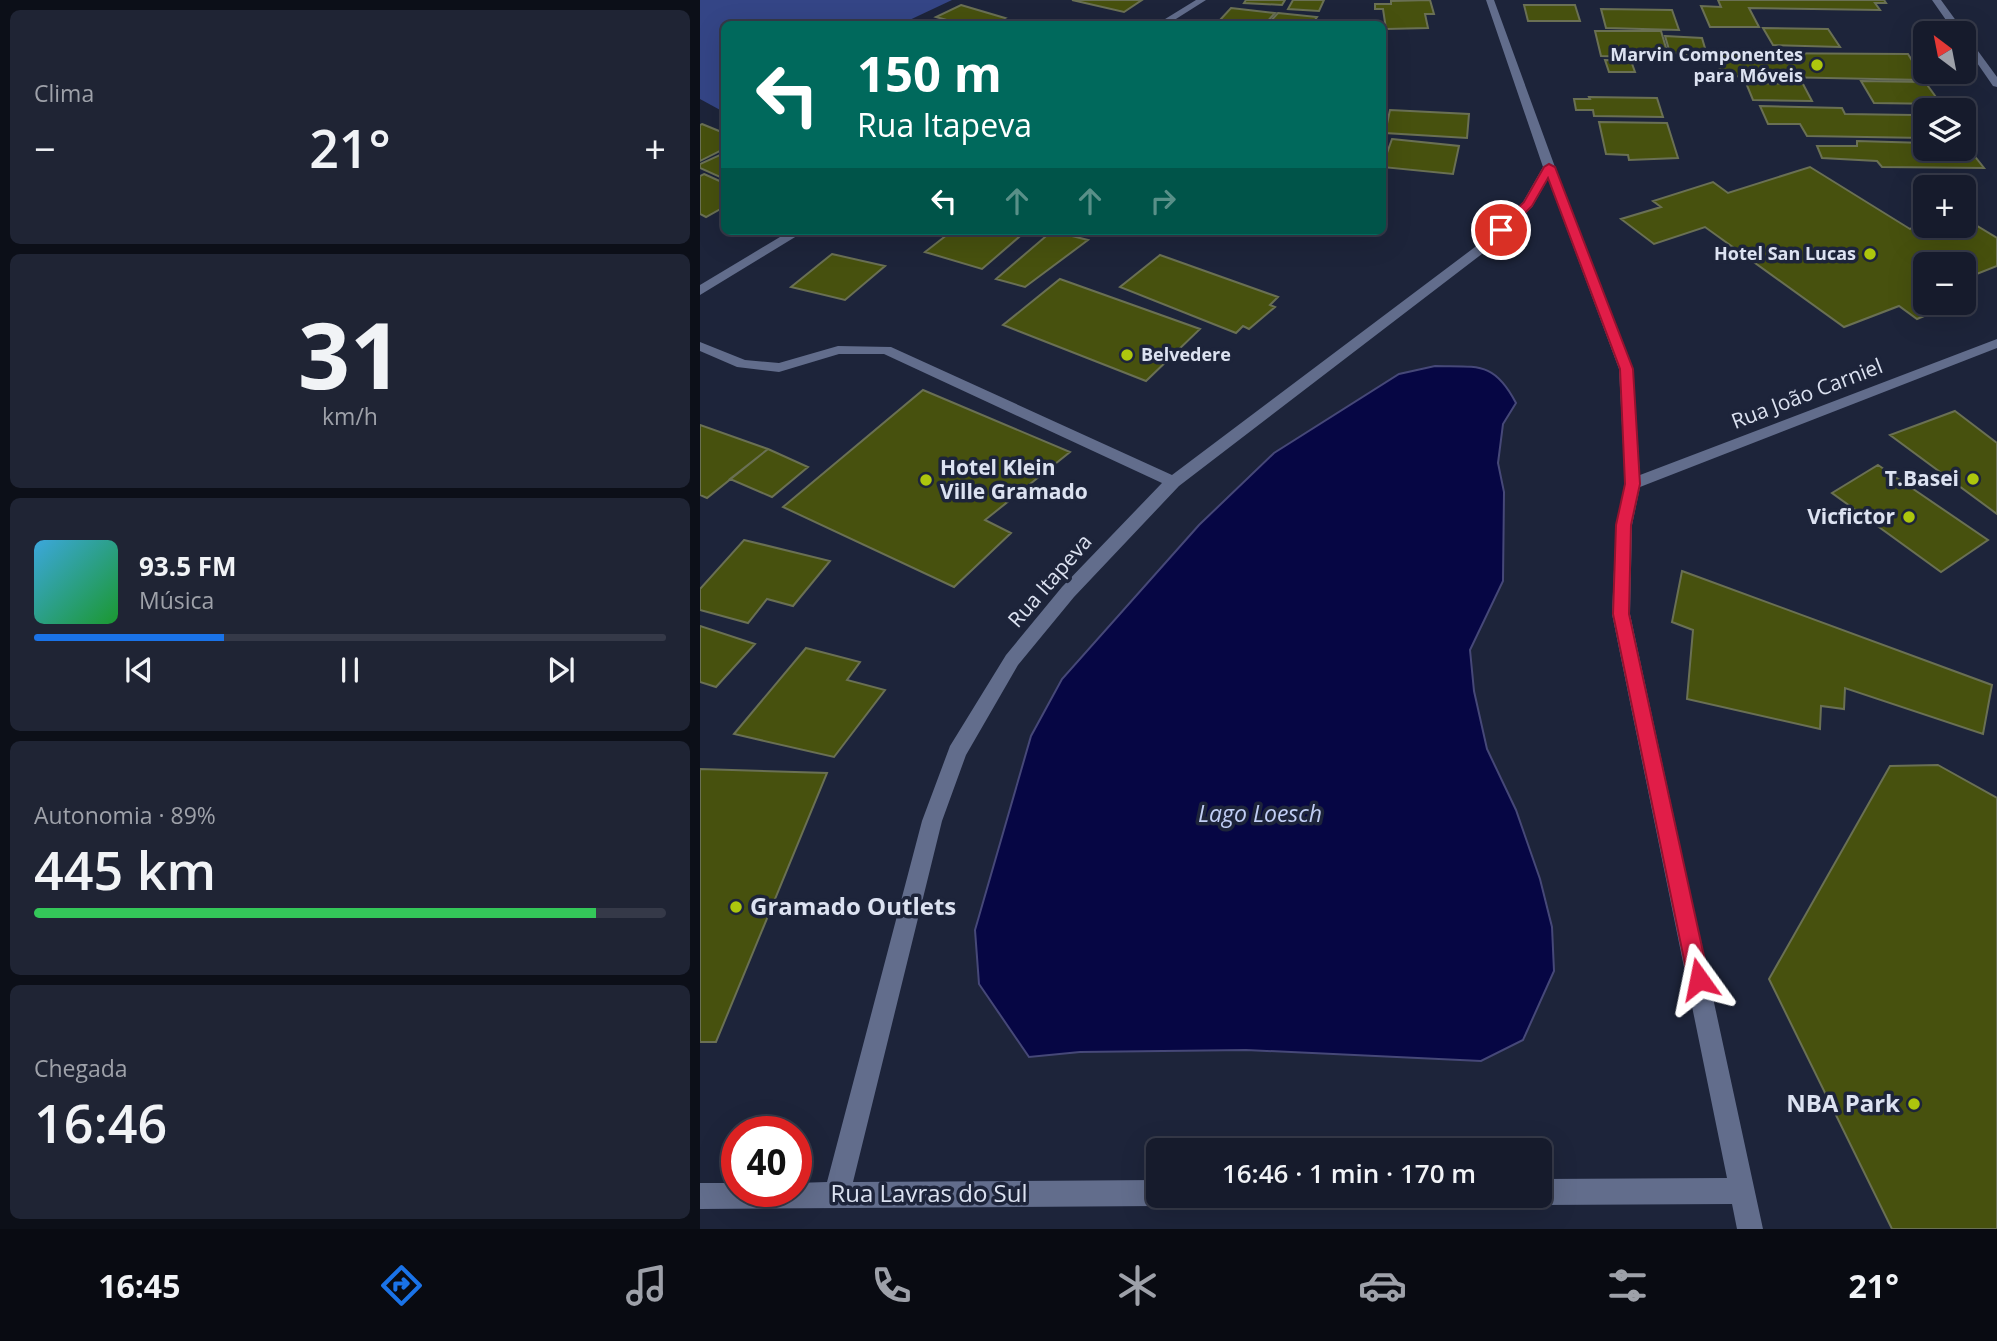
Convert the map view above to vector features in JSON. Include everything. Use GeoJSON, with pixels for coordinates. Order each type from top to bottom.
{"type":"FeatureCollection","features":[{"type":"Feature","properties":{"kind":"street"},"geometry":{"type":"LineString","coordinates":[[1167,21],[1202,0]]}},
{"type":"Feature","properties":{"kind":"street"},"geometry":{"type":"LineString","coordinates":[[1490,0],[1549,167],[1626,369],[1633,484],[1624,525],[1621,614],[1750,1229]]}},
{"type":"Feature","properties":{"kind":"street"},"geometry":{"type":"LineString","coordinates":[[1936,0],[1951,21]]}},
{"type":"Feature","properties":{"kind":"street"},"geometry":{"type":"LineString","coordinates":[[1976,55],[1997,84]]}},
{"type":"Feature","properties":{"kind":"street","name":"Rua Itapeva"},"geometry":{"type":"LineString","coordinates":[[837,1194],[932,821],[957,752],[1012,660],[1068,592],[1173,482],[1487,244],[1528,204],[1549,167]]}},
{"type":"Feature","properties":{"kind":"street"},"geometry":{"type":"LineString","coordinates":[[700,291],[792,235]]}},
{"type":"Feature","properties":{"kind":"street","name":"Rua João Carniel"},"geometry":{"type":"LineString","coordinates":[[1633,484],[1997,344]]}},
{"type":"Feature","properties":{"kind":"street"},"geometry":{"type":"LineString","coordinates":[[701,346],[742,364],[779,368],[838,350],[886,350],[1173,482]]}},
{"type":"Feature","properties":{"kind":"street"},"geometry":{"type":"LineString","coordinates":[[1552,1192],[1744,1191]]}},
{"type":"Feature","properties":{"kind":"street","name":"Rua Lavras do Sul"},"geometry":{"type":"LineString","coordinates":[[700,1196],[1146,1193]]}},
{"type":"Feature","properties":{"kind":"shaded area"},"geometry":{"type":"Polygon","coordinates":[[[700,0],[952,0],[907,21],[721,21],[721,110],[700,99],[700,0]]]}},
{"type":"Feature","properties":{"kind":"water","name":"Lago Loesch"},"geometry":{"type":"Polygon","coordinates":[[[1435,366],[1474,367],[1492,373],[1508,389],[1516,403],[1503,424],[1498,463],[1504,492],[1503,581],[1470,650],[1474,691],[1487,749],[1516,810],[1540,879],[1552,927],[1554,971],[1523,1040],[1481,1061],[1246,1050],[1080,1052],[1029,1057],[979,984],[975,930],[1031,736],[1062,679],[1199,525],[1274,453],[1399,374],[1435,366]]]}},
{"type":"Feature","properties":{"kind":"building"},"geometry":{"type":"Polygon","coordinates":[[[1072,0],[1142,0],[1124,12],[1072,0]]]}},
{"type":"Feature","properties":{"kind":"building"},"geometry":{"type":"Polygon","coordinates":[[[1246,0],[1285,0],[1282,5],[1244,3],[1246,0]]]}},
{"type":"Feature","properties":{"kind":"building"},"geometry":{"type":"Polygon","coordinates":[[[1293,0],[1324,0],[1319,11],[1288,9],[1293,0]]]}},
{"type":"Feature","properties":{"kind":"building"},"geometry":{"type":"Polygon","coordinates":[[[1430,0],[1434,14],[1425,14],[1428,28],[1386,29],[1383,9],[1375,9],[1375,4],[1391,4],[1391,1],[1430,0]]]}},
{"type":"Feature","properties":{"kind":"building"},"geometry":{"type":"Polygon","coordinates":[[[1718,0],[1884,0],[1886,3],[1875,3],[1880,10],[1749,8],[1759,27],[1710,27],[1701,6],[1721,7],[1718,0]]]}},
{"type":"Feature","properties":{"kind":"building"},"geometry":{"type":"Polygon","coordinates":[[[961,5],[1005,18],[998,21],[950,21],[936,17],[961,5]]]}},
{"type":"Feature","properties":{"kind":"building"},"geometry":{"type":"Polygon","coordinates":[[[1524,5],[1575,5],[1580,21],[1528,21],[1524,5]]]}},
{"type":"Feature","properties":{"kind":"building"},"geometry":{"type":"Polygon","coordinates":[[[1231,8],[1275,13],[1268,21],[1220,20],[1231,8]]]}},
{"type":"Feature","properties":{"kind":"building"},"geometry":{"type":"Polygon","coordinates":[[[1601,9],[1672,10],[1679,30],[1606,28],[1601,9]]]}},
{"type":"Feature","properties":{"kind":"building"},"geometry":{"type":"Polygon","coordinates":[[[1278,13],[1317,17],[1314,21],[1271,21],[1278,13]]]}},
{"type":"Feature","properties":{"kind":"building"},"geometry":{"type":"Polygon","coordinates":[[[1763,28],[1828,29],[1840,47],[1773,45],[1763,28]]]}},
{"type":"Feature","properties":{"kind":"building"},"geometry":{"type":"Polygon","coordinates":[[[1595,31],[1661,31],[1669,58],[1601,56],[1595,31]]]}},
{"type":"Feature","properties":{"kind":"building"},"geometry":{"type":"Polygon","coordinates":[[[1665,36],[1702,38],[1707,55],[1670,53],[1665,36]]]}},
{"type":"Feature","properties":{"kind":"building","name":"Marvin Componentes para Móveis"},"geometry":{"type":"Polygon","coordinates":[[[1713,53],[1908,54],[1913,62],[1913,80],[1723,76],[1713,53]]]}},
{"type":"Feature","properties":{"kind":"building"},"geometry":{"type":"Polygon","coordinates":[[[1605,60],[1631,61],[1635,72],[1609,72],[1605,60]]]}},
{"type":"Feature","properties":{"kind":"building"},"geometry":{"type":"Polygon","coordinates":[[[1861,81],[1926,84],[1937,98],[1913,98],[1913,104],[1874,103],[1861,81]]]}},
{"type":"Feature","properties":{"kind":"building"},"geometry":{"type":"Polygon","coordinates":[[[1746,83],[1803,84],[1812,101],[1753,100],[1746,83]]]}},
{"type":"Feature","properties":{"kind":"building"},"geometry":{"type":"Polygon","coordinates":[[[1589,97],[1657,98],[1663,117],[1594,116],[1593,110],[1576,110],[1574,99],[1590,99],[1589,97]]]}},
{"type":"Feature","properties":{"kind":"building"},"geometry":{"type":"Polygon","coordinates":[[[1760,106],[1842,108],[1845,114],[1913,115],[1913,138],[1807,136],[1800,124],[1768,124],[1760,106]]]}},
{"type":"Feature","properties":{"kind":"building"},"geometry":{"type":"Polygon","coordinates":[[[1390,110],[1469,114],[1467,138],[1386,133],[1390,110]]]}},
{"type":"Feature","properties":{"kind":"building"},"geometry":{"type":"Polygon","coordinates":[[[1599,122],[1667,123],[1678,158],[1629,160],[1628,155],[1606,154],[1599,122]]]}},
{"type":"Feature","properties":{"kind":"building"},"geometry":{"type":"Polygon","coordinates":[[[700,125],[721,132],[721,150],[700,161],[700,125]]]}},
{"type":"Feature","properties":{"kind":"building"},"geometry":{"type":"Polygon","coordinates":[[[1392,139],[1459,146],[1453,174],[1386,167],[1386,156],[1392,139]]]}},
{"type":"Feature","properties":{"kind":"building"},"geometry":{"type":"Polygon","coordinates":[[[1857,141],[1913,143],[1913,161],[1976,161],[1976,158],[1984,168],[1882,167],[1877,161],[1822,158],[1817,146],[1857,146],[1857,141]]]}},
{"type":"Feature","properties":{"kind":"building"},"geometry":{"type":"Polygon","coordinates":[[[721,154],[721,176],[700,168],[700,164],[721,154]]]}},
{"type":"Feature","properties":{"kind":"building","name":"Hotel San Lucas"},"geometry":{"type":"Polygon","coordinates":[[[1810,167],[1910,229],[1913,228],[1913,238],[1976,238],[1976,225],[1997,238],[1997,266],[1976,274],[1976,252],[1913,252],[1913,315],[1926,315],[1917,319],[1899,306],[1844,327],[1705,227],[1654,244],[1621,219],[1661,207],[1653,201],[1713,182],[1728,193],[1810,167]]]}},
{"type":"Feature","properties":{"kind":"building"},"geometry":{"type":"Polygon","coordinates":[[[704,174],[721,182],[721,209],[706,217],[700,214],[700,176],[704,174]]]}},
{"type":"Feature","properties":{"kind":"building"},"geometry":{"type":"Polygon","coordinates":[[[947,235],[1021,235],[982,269],[925,252],[947,235]]]}},
{"type":"Feature","properties":{"kind":"building"},"geometry":{"type":"Polygon","coordinates":[[[1047,235],[1068,235],[1088,240],[1025,287],[996,279],[1047,235]]]}},
{"type":"Feature","properties":{"kind":"building"},"geometry":{"type":"Polygon","coordinates":[[[832,254],[885,266],[845,300],[791,287],[832,254]]]}},
{"type":"Feature","properties":{"kind":"building"},"geometry":{"type":"Polygon","coordinates":[[[1160,255],[1278,297],[1270,305],[1275,307],[1249,329],[1243,326],[1236,333],[1120,287],[1160,255]]]}},
{"type":"Feature","properties":{"kind":"building","name":"Belvedere"},"geometry":{"type":"Polygon","coordinates":[[[1060,279],[1200,329],[1146,381],[1003,325],[1060,279]]]}},
{"type":"Feature","properties":{"kind":"building","name":"Hotel Klein Ville Gramado"},"geometry":{"type":"Polygon","coordinates":[[[923,390],[1070,452],[985,520],[1011,533],[954,587],[783,507],[923,390]]]}},
{"type":"Feature","properties":{"kind":"building","name":"T.Basei"},"geometry":{"type":"Polygon","coordinates":[[[1955,411],[1997,443],[1997,514],[1890,435],[1955,411]]]}},
{"type":"Feature","properties":{"kind":"building"},"geometry":{"type":"Polygon","coordinates":[[[700,425],[768,449],[707,498],[700,495],[700,425]]]}},
{"type":"Feature","properties":{"kind":"building"},"geometry":{"type":"Polygon","coordinates":[[[768,449],[808,467],[772,497],[730,479],[768,449]]]}},
{"type":"Feature","properties":{"kind":"building","name":"Vicfictor"},"geometry":{"type":"Polygon","coordinates":[[[1878,465],[1988,540],[1941,572],[1832,493],[1878,465]]]}},
{"type":"Feature","properties":{"kind":"building"},"geometry":{"type":"Polygon","coordinates":[[[744,540],[830,561],[793,606],[767,599],[748,623],[700,610],[700,589],[744,540]]]}},
{"type":"Feature","properties":{"kind":"building"},"geometry":{"type":"Polygon","coordinates":[[[1682,571],[1992,685],[1983,734],[1845,688],[1844,709],[1821,706],[1820,729],[1687,699],[1693,630],[1672,622],[1682,571]]]}},
{"type":"Feature","properties":{"kind":"building"},"geometry":{"type":"Polygon","coordinates":[[[700,626],[755,644],[716,687],[700,682],[700,626]]]}},
{"type":"Feature","properties":{"kind":"building"},"geometry":{"type":"Polygon","coordinates":[[[806,648],[860,662],[847,680],[885,690],[834,757],[734,734],[806,648]]]}},
{"type":"Feature","properties":{"kind":"building","name":"NBA Park"},"geometry":{"type":"Polygon","coordinates":[[[1938,765],[1997,798],[1997,1229],[1892,1229],[1769,979],[1890,766],[1938,765]]]}},
{"type":"Feature","properties":{"kind":"building","name":"Gramado Outlets"},"geometry":{"type":"Polygon","coordinates":[[[700,769],[827,773],[716,1042],[700,1042],[700,769]]]}},
{"type":"Feature","properties":{"kind":"place","name":"Marvin Componentes para Móveis"},"geometry":{"type":"Point","coordinates":[1817,65]}},
{"type":"Feature","properties":{"kind":"place","name":"Hotel San Lucas"},"geometry":{"type":"Point","coordinates":[1870,254]}},
{"type":"Feature","properties":{"kind":"place","name":"Belvedere"},"geometry":{"type":"Point","coordinates":[1127,355]}},
{"type":"Feature","properties":{"kind":"place","name":"T.Basei"},"geometry":{"type":"Point","coordinates":[1973,479]}},
{"type":"Feature","properties":{"kind":"place","name":"Hotel Klein Ville Gramado"},"geometry":{"type":"Point","coordinates":[926,480]}},
{"type":"Feature","properties":{"kind":"place","name":"Vicfictor"},"geometry":{"type":"Point","coordinates":[1909,517]}},
{"type":"Feature","properties":{"kind":"place","name":"Gramado Outlets"},"geometry":{"type":"Point","coordinates":[736,907]}},
{"type":"Feature","properties":{"kind":"place","name":"NBA Park"},"geometry":{"type":"Point","coordinates":[1914,1104]}},
{"type":"Feature","properties":{"kind":"route"},"geometry":{"type":"LineString","coordinates":[[1501,230],[1528,204],[1549,167],[1626,369],[1633,484],[1624,525],[1621,614],[1699,979]]}}]}
